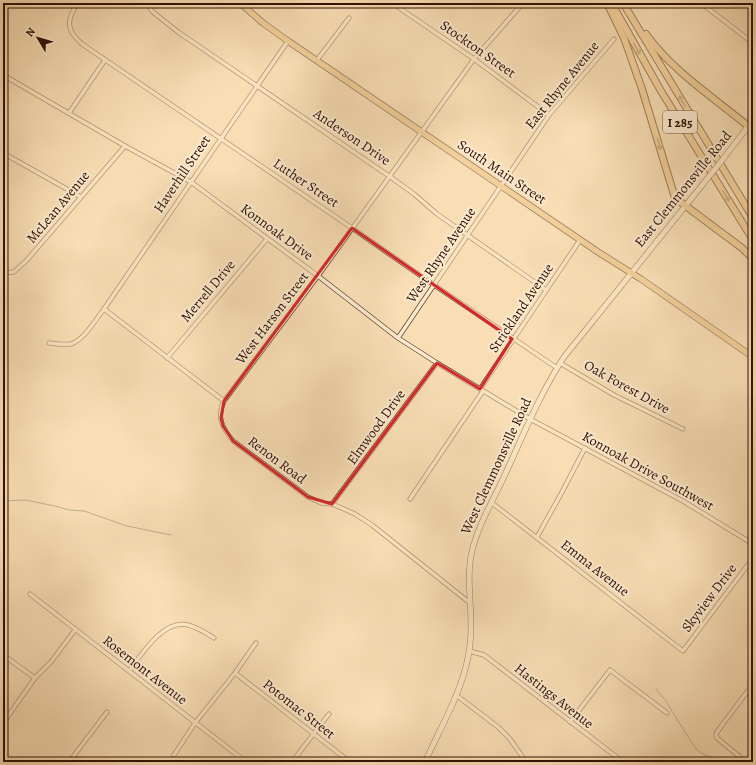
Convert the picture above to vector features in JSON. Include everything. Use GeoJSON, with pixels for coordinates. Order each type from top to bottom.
{"type":"FeatureCollection","features":[{"type":"Feature","properties":{"kind":"highway"},"geometry":{"type":"LineString","coordinates":[[607,3],[624,38],[642,89],[675,198],[742,248],[753,259]]}},
{"type":"Feature","properties":{"kind":"highway","name":"I 285"},"geometry":{"type":"LineString","coordinates":[[611,3],[661,91],[753,240]]}},
{"type":"Feature","properties":{"kind":"highway"},"geometry":{"type":"LineString","coordinates":[[624,3],[656,48],[692,82],[751,128]]}},
{"type":"Feature","properties":{"kind":"highway","name":"I 285"},"geometry":{"type":"LineString","coordinates":[[624,3],[753,218]]}},
{"type":"Feature","properties":{"kind":"main road","name":"South Main Street"},"geometry":{"type":"LineString","coordinates":[[240,3],[262,23],[288,41],[753,357]]}},
{"type":"Feature","properties":{"kind":"main road","name":"East Clemmonsville Road"},"geometry":{"type":"LineString","coordinates":[[631,273],[704,184],[723,158],[751,128],[753,120]]}},
{"type":"Feature","properties":{"kind":"main road","name":"West Clemmonsville Road"},"geometry":{"type":"LineString","coordinates":[[425,762],[464,674],[471,636],[470,567],[472,550],[479,528],[530,419],[557,368],[631,273]]}},
{"type":"Feature","properties":{"kind":"street","name":"Luther Street"},"geometry":{"type":"LineString","coordinates":[[78,3],[69,20],[71,30],[77,40],[82,44],[352,228],[434,286],[557,368]]}},
{"type":"Feature","properties":{"kind":"street","name":"Anderson Drive"},"geometry":{"type":"LineString","coordinates":[[146,3],[161,20],[389,176],[467,236],[546,290]]}},
{"type":"Feature","properties":{"kind":"street","name":"Stockton Street"},"geometry":{"type":"LineString","coordinates":[[392,3],[518,90],[549,115]]}},
{"type":"Feature","properties":{"kind":"street","name":"West Harson Street"},"geometry":{"type":"LineString","coordinates":[[224,402],[318,276],[474,59],[522,3]]}},
{"type":"Feature","properties":{"kind":"street"},"geometry":{"type":"LineString","coordinates":[[702,3],[753,43]]}},
{"type":"Feature","properties":{"kind":"street"},"geometry":{"type":"LineString","coordinates":[[317,60],[349,18]]}},
{"type":"Feature","properties":{"kind":"street","name":"East Rhyne Avenue"},"geometry":{"type":"LineString","coordinates":[[501,185],[549,115],[614,39]]}},
{"type":"Feature","properties":{"kind":"street","name":"Haverhill Street"},"geometry":{"type":"LineString","coordinates":[[49,343],[74,343],[104,309],[256,85],[288,41]]}},
{"type":"Feature","properties":{"kind":"street"},"geometry":{"type":"LineString","coordinates":[[68,113],[105,60]]}},
{"type":"Feature","properties":{"kind":"street","name":"Konnoak Drive"},"geometry":{"type":"LineString","coordinates":[[3,75],[125,146],[191,182],[318,276],[398,338],[530,419]]}},
{"type":"Feature","properties":{"kind":"street","name":"McLean Avenue"},"geometry":{"type":"LineString","coordinates":[[3,273],[14,272],[27,260],[125,146]]}},
{"type":"Feature","properties":{"kind":"street"},"geometry":{"type":"LineString","coordinates":[[3,153],[81,197]]}},
{"type":"Feature","properties":{"kind":"street","name":"West Rhyne Avenue"},"geometry":{"type":"LineString","coordinates":[[398,338],[501,185]]}},
{"type":"Feature","properties":{"kind":"street","name":"Merrell Drive"},"geometry":{"type":"LineString","coordinates":[[167,358],[266,238]]}},
{"type":"Feature","properties":{"kind":"street","name":"Strickland Avenue"},"geometry":{"type":"LineString","coordinates":[[410,499],[482,390],[512,339],[580,240]]}},
{"type":"Feature","properties":{"kind":"street"},"geometry":{"type":"LineString","coordinates":[[104,309],[224,402]]}},
{"type":"Feature","properties":{"kind":"street","name":"Elmwood Drive"},"geometry":{"type":"LineString","coordinates":[[332,504],[437,363]]}},
{"type":"Feature","properties":{"kind":"street","name":"Oak Forest Drive"},"geometry":{"type":"LineString","coordinates":[[560,363],[614,395],[683,429]]}},
{"type":"Feature","properties":{"kind":"street","name":"Renon Road"},"geometry":{"type":"LineString","coordinates":[[224,402],[221,418],[224,430],[233,441],[308,497],[321,503],[332,504],[356,514],[470,603]]}},
{"type":"Feature","properties":{"kind":"street","name":"Konnoak Drive Southwest"},"geometry":{"type":"LineString","coordinates":[[530,419],[703,513],[753,544]]}},
{"type":"Feature","properties":{"kind":"street"},"geometry":{"type":"LineString","coordinates":[[537,537],[562,494],[585,448]]}},
{"type":"Feature","properties":{"kind":"street","name":"Emma Avenue"},"geometry":{"type":"LineString","coordinates":[[492,503],[684,651]]}},
{"type":"Feature","properties":{"kind":"street","name":"Skyview Drive"},"geometry":{"type":"LineString","coordinates":[[684,651],[753,558]]}},
{"type":"Feature","properties":{"kind":"street","name":"Rosemont Avenue"},"geometry":{"type":"LineString","coordinates":[[30,594],[246,762]]}},
{"type":"Feature","properties":{"kind":"street"},"geometry":{"type":"LineString","coordinates":[[129,671],[150,644],[162,632],[172,627],[182,624],[189,625],[214,638]]}},
{"type":"Feature","properties":{"kind":"street"},"geometry":{"type":"LineString","coordinates":[[3,723],[35,678],[51,662],[75,630]]}},
{"type":"Feature","properties":{"kind":"street"},"geometry":{"type":"LineString","coordinates":[[174,755],[195,723],[235,673],[256,643]]}},
{"type":"Feature","properties":{"kind":"street","name":"Hastings Avenue"},"geometry":{"type":"LineString","coordinates":[[469,651],[484,655],[623,762]]}},
{"type":"Feature","properties":{"kind":"street"},"geometry":{"type":"LineString","coordinates":[[3,655],[35,678]]}},
{"type":"Feature","properties":{"kind":"street"},"geometry":{"type":"LineString","coordinates":[[570,722],[610,670],[667,713]]}},
{"type":"Feature","properties":{"kind":"street","name":"Potomac Street"},"geometry":{"type":"LineString","coordinates":[[235,673],[350,762]]}},
{"type":"Feature","properties":{"kind":"street"},"geometry":{"type":"LineString","coordinates":[[746,762],[717,738],[716,734],[753,684]]}},
{"type":"Feature","properties":{"kind":"street"},"geometry":{"type":"LineString","coordinates":[[456,695],[498,727],[510,739],[526,762]]}},
{"type":"Feature","properties":{"kind":"street"},"geometry":{"type":"LineString","coordinates":[[69,762],[107,712]]}},
{"type":"Feature","properties":{"kind":"street"},"geometry":{"type":"LineString","coordinates":[[292,762],[330,714]]}},
{"type":"Feature","properties":{"kind":"highlighted area"},"geometry":{"type":"Polygon","coordinates":[[[352,228],[512,339],[480,389],[437,363],[332,504],[308,497],[233,441],[223,426],[221,418],[224,401],[352,228]]]}},
{"type":"Feature","properties":{"kind":"waterway"},"geometry":{"type":"LineString","coordinates":[[3,501],[25,500],[69,510],[84,511],[127,526],[171,535]]}},
{"type":"Feature","properties":{"kind":"waterway"},"geometry":{"type":"LineString","coordinates":[[656,689],[666,701],[696,749],[720,762]]}}]}
